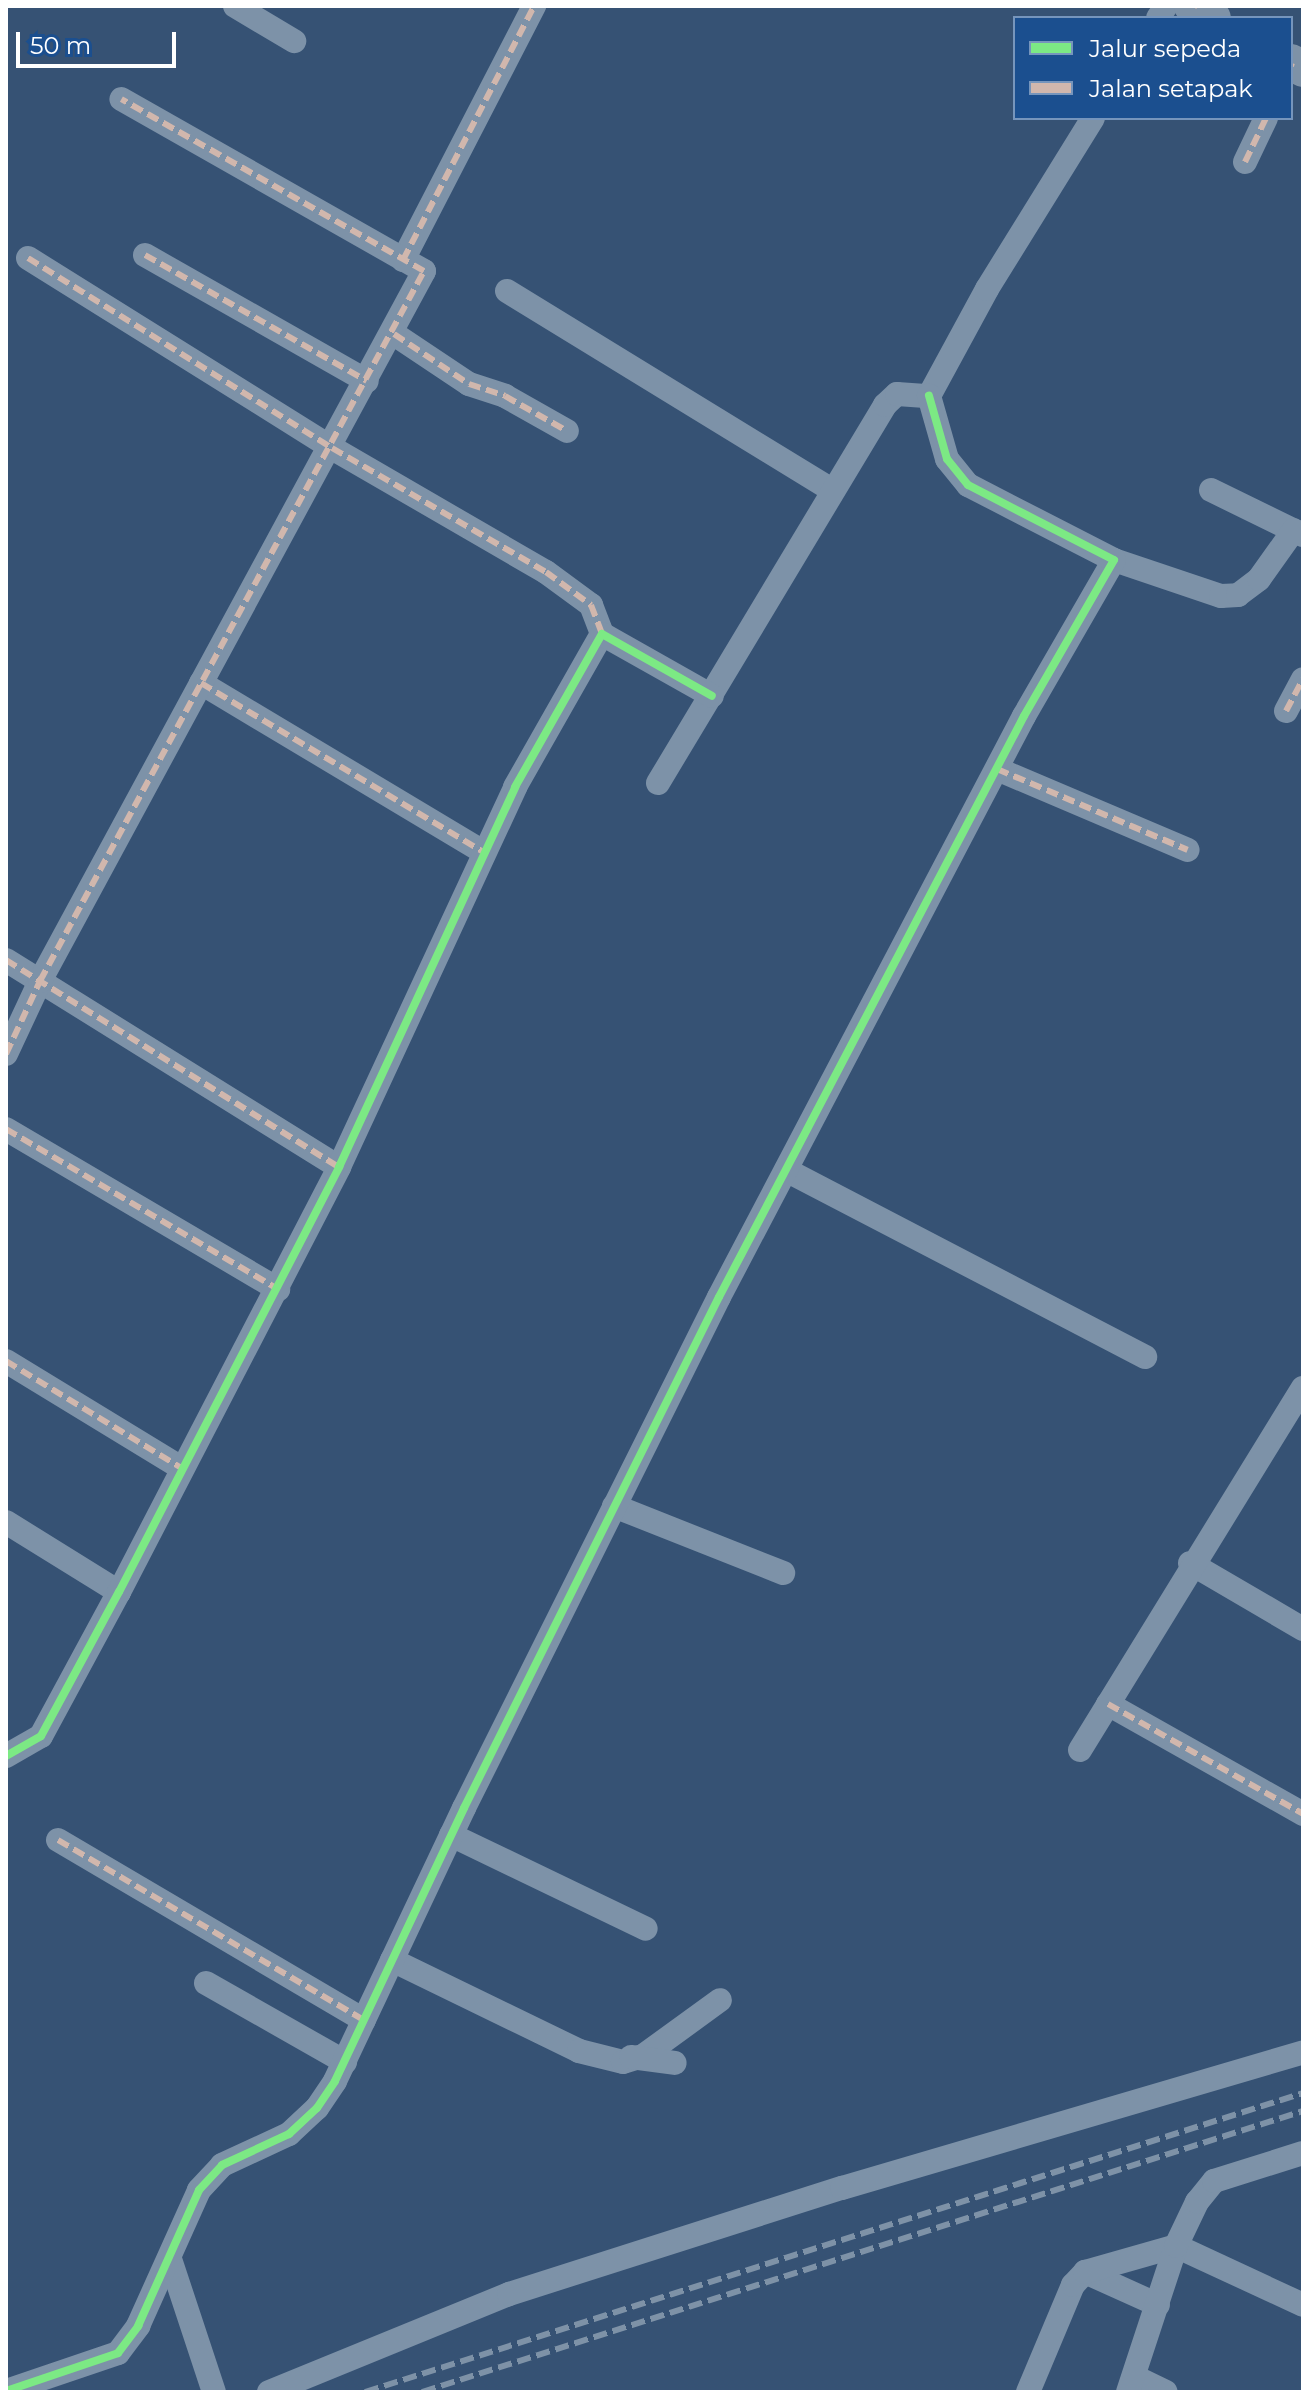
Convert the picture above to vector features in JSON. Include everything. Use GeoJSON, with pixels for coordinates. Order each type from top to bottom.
{"type":"FeatureCollection","features":[{"type":"Feature","properties":{"kind":"street"},"geometry":{"type":"LineString","coordinates":[[235,6],[294,41]]}},
{"type":"Feature","properties":{"kind":"street"},"geometry":{"type":"LineString","coordinates":[[403,260],[534,6]]}},
{"type":"Feature","properties":{"kind":"street"},"geometry":{"type":"LineString","coordinates":[[1166,16],[1192,9]]}},
{"type":"Feature","properties":{"kind":"street"},"geometry":{"type":"LineString","coordinates":[[6,1054],[40,981],[394,334],[424,271],[121,99]]}},
{"type":"Feature","properties":{"kind":"street"},"geometry":{"type":"LineString","coordinates":[[1092,120],[994,276],[929,396],[947,459],[968,485],[1114,560],[1221,596],[1238,595],[1259,579],[1299,532],[1211,490]]}},
{"type":"Feature","properties":{"kind":"street"},"geometry":{"type":"LineString","coordinates":[[1245,162],[1265,120]]}},
{"type":"Feature","properties":{"kind":"street"},"geometry":{"type":"LineString","coordinates":[[145,255],[367,381]]}},
{"type":"Feature","properties":{"kind":"street"},"geometry":{"type":"LineString","coordinates":[[9,1752],[41,1736],[119,1592],[339,1167],[483,852],[602,634],[596,610],[578,593],[332,448],[28,258]]}},
{"type":"Feature","properties":{"kind":"street"},"geometry":{"type":"LineString","coordinates":[[507,291],[833,491]]}},
{"type":"Feature","properties":{"kind":"street"},"geometry":{"type":"LineString","coordinates":[[394,334],[469,384],[505,396],[567,431]]}},
{"type":"Feature","properties":{"kind":"street"},"geometry":{"type":"LineString","coordinates":[[658,783],[891,397],[929,396]]}},
{"type":"Feature","properties":{"kind":"street"},"geometry":{"type":"LineString","coordinates":[[6,2391],[118,2353],[138,2326],[199,2190],[222,2165],[289,2134],[317,2108],[345,2062],[451,1835],[614,1506],[786,1170],[997,769],[1114,560]]}},
{"type":"Feature","properties":{"kind":"street"},"geometry":{"type":"LineString","coordinates":[[602,634],[712,696]]}},
{"type":"Feature","properties":{"kind":"street"},"geometry":{"type":"LineString","coordinates":[[1286,711],[1303,679]]}},
{"type":"Feature","properties":{"kind":"street"},"geometry":{"type":"LineString","coordinates":[[201,683],[483,852]]}},
{"type":"Feature","properties":{"kind":"street"},"geometry":{"type":"LineString","coordinates":[[997,769],[1188,850]]}},
{"type":"Feature","properties":{"kind":"street"},"geometry":{"type":"LineString","coordinates":[[6,960],[339,1167]]}},
{"type":"Feature","properties":{"kind":"street"},"geometry":{"type":"LineString","coordinates":[[6,1129],[278,1289]]}},
{"type":"Feature","properties":{"kind":"street"},"geometry":{"type":"LineString","coordinates":[[786,1170],[1145,1357]]}},
{"type":"Feature","properties":{"kind":"street"},"geometry":{"type":"LineString","coordinates":[[6,1361],[181,1468]]}},
{"type":"Feature","properties":{"kind":"street"},"geometry":{"type":"LineString","coordinates":[[1080,1750],[1190,1563],[1303,1388]]}},
{"type":"Feature","properties":{"kind":"street"},"geometry":{"type":"LineString","coordinates":[[614,1506],[783,1573]]}},
{"type":"Feature","properties":{"kind":"street"},"geometry":{"type":"LineString","coordinates":[[6,1522],[119,1592]]}},
{"type":"Feature","properties":{"kind":"street"},"geometry":{"type":"LineString","coordinates":[[1190,1563],[1303,1629]]}},
{"type":"Feature","properties":{"kind":"street"},"geometry":{"type":"LineString","coordinates":[[1108,1704],[1303,1814]]}},
{"type":"Feature","properties":{"kind":"street"},"geometry":{"type":"LineString","coordinates":[[451,1835],[646,1929]]}},
{"type":"Feature","properties":{"kind":"street"},"geometry":{"type":"LineString","coordinates":[[58,1840],[364,2020]]}},
{"type":"Feature","properties":{"kind":"street"},"geometry":{"type":"LineString","coordinates":[[392,1960],[579,2051],[623,2062],[643,2056],[720,2000]]}},
{"type":"Feature","properties":{"kind":"street"},"geometry":{"type":"LineString","coordinates":[[392,1960],[563,2039],[609,2054],[675,2063]]}},
{"type":"Feature","properties":{"kind":"street"},"geometry":{"type":"LineString","coordinates":[[206,1983],[345,2062]]}},
{"type":"Feature","properties":{"kind":"street"},"geometry":{"type":"LineString","coordinates":[[269,2392],[524,2289],[842,2188],[1303,2052]]}},
{"type":"Feature","properties":{"kind":"street"},"geometry":{"type":"LineString","coordinates":[[1166,2392],[1131,2384],[1176,2246],[1197,2202],[1214,2181],[1303,2153]]}},
{"type":"Feature","properties":{"kind":"street"},"geometry":{"type":"LineString","coordinates":[[1028,2392],[1073,2285],[1085,2272],[1176,2246],[1303,2305]]}},
{"type":"Feature","properties":{"kind":"street"},"geometry":{"type":"LineString","coordinates":[[170,2259],[214,2392]]}},
{"type":"Feature","properties":{"kind":"street"},"geometry":{"type":"LineString","coordinates":[[1085,2272],[1158,2305]]}},
{"type":"Feature","properties":{"kind":"railway"},"geometry":{"type":"LineString","coordinates":[[365,2392],[1303,2093]]}},
{"type":"Feature","properties":{"kind":"railway"},"geometry":{"type":"LineString","coordinates":[[422,2392],[1303,2111]]}},
{"type":"Feature","properties":{"kind":"marked path"},"geometry":{"type":"LineString","coordinates":[[403,260],[534,6]]}},
{"type":"Feature","properties":{"kind":"marked path"},"geometry":{"type":"LineString","coordinates":[[6,1054],[40,981],[424,271],[121,99]]}},
{"type":"Feature","properties":{"kind":"marked path"},"geometry":{"type":"LineString","coordinates":[[1245,162],[1265,120]]}},
{"type":"Feature","properties":{"kind":"marked path"},"geometry":{"type":"LineString","coordinates":[[145,255],[367,381]]}},
{"type":"Feature","properties":{"kind":"marked path"},"geometry":{"type":"LineString","coordinates":[[28,258],[332,448],[546,572],[591,605],[602,634]]}},
{"type":"Feature","properties":{"kind":"marked path"},"geometry":{"type":"LineString","coordinates":[[394,334],[469,384],[505,396],[567,431]]}},
{"type":"Feature","properties":{"kind":"marked path"},"geometry":{"type":"LineString","coordinates":[[1286,711],[1303,679]]}},
{"type":"Feature","properties":{"kind":"marked path"},"geometry":{"type":"LineString","coordinates":[[201,683],[483,852]]}},
{"type":"Feature","properties":{"kind":"marked path"},"geometry":{"type":"LineString","coordinates":[[997,769],[1188,850]]}},
{"type":"Feature","properties":{"kind":"marked path"},"geometry":{"type":"LineString","coordinates":[[6,960],[339,1167]]}},
{"type":"Feature","properties":{"kind":"marked path"},"geometry":{"type":"LineString","coordinates":[[6,1129],[278,1289]]}},
{"type":"Feature","properties":{"kind":"marked path"},"geometry":{"type":"LineString","coordinates":[[6,1361],[181,1468]]}},
{"type":"Feature","properties":{"kind":"marked path"},"geometry":{"type":"LineString","coordinates":[[1108,1704],[1303,1814]]}},
{"type":"Feature","properties":{"kind":"marked path"},"geometry":{"type":"LineString","coordinates":[[58,1840],[364,2020]]}},
{"type":"Feature","properties":{"kind":"cycle path"},"geometry":{"type":"LineString","coordinates":[[6,2391],[118,2353],[138,2326],[199,2190],[222,2165],[289,2134],[317,2108],[335,2081],[464,1808],[719,1297],[1024,716],[1114,560],[968,485],[947,459],[929,396]]}},
{"type":"Feature","properties":{"kind":"cycle path"},"geometry":{"type":"LineString","coordinates":[[6,1756],[41,1736],[119,1592],[339,1167],[515,787],[602,634],[712,696]]}}]}
